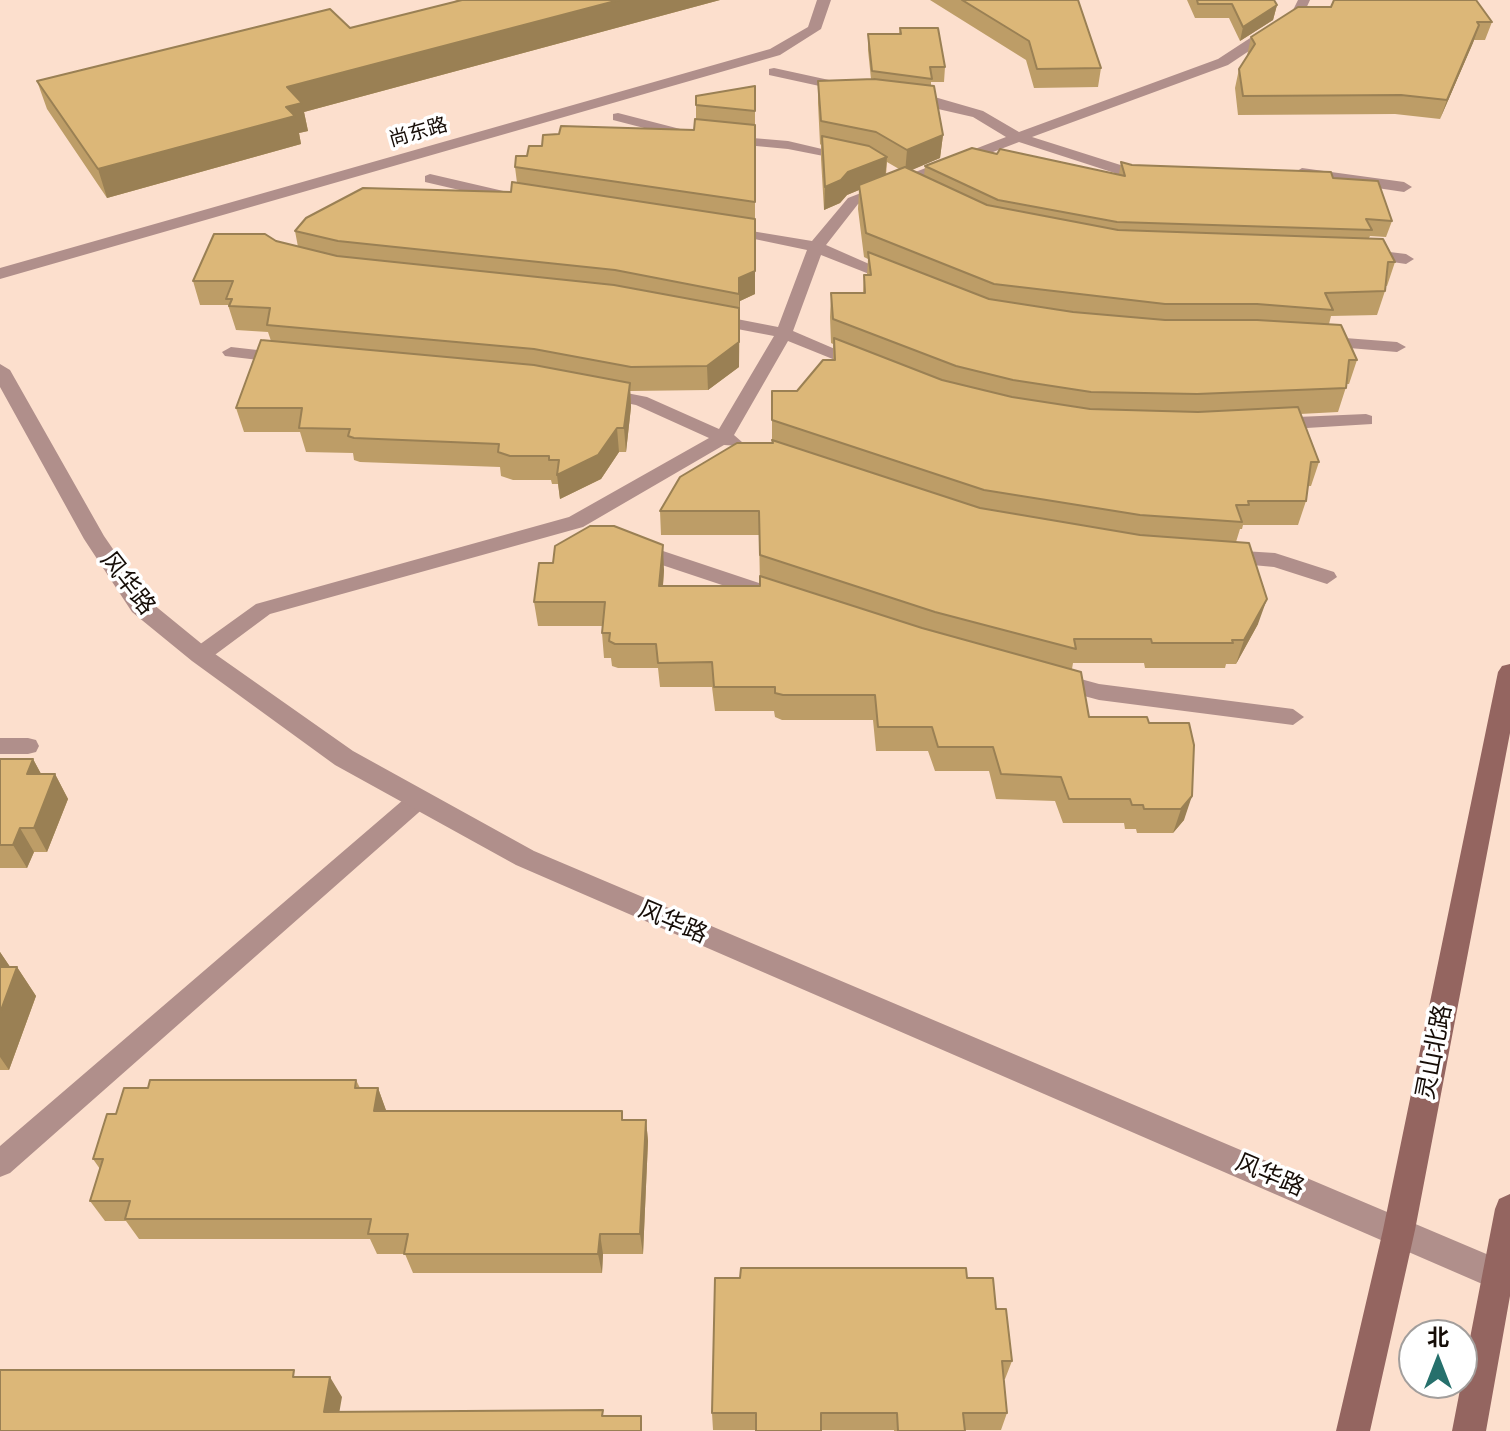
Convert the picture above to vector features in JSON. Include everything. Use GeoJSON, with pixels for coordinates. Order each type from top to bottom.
{"type":"FeatureCollection","features":[{"type":"Feature","properties":{"kind":"main road","name":"灵山北路"},"geometry":{"type":"LineString","coordinates":[[1353,1431],[1399,1230],[1510,672]]}},
{"type":"Feature","properties":{"kind":"main road"},"geometry":{"type":"LineString","coordinates":[[1469,1431],[1504,1278],[1510,1209]]}},
{"type":"Feature","properties":{"kind":"street","name":"尚东路"},"geometry":{"type":"LineString","coordinates":[[0,274],[775,52],[814,29],[824,0]]}},
{"type":"Feature","properties":{"kind":"street","name":"风华路"},"geometry":{"type":"LineString","coordinates":[[0,370],[95,539],[140,606],[200,655],[344,758],[525,858],[1399,1230],[1504,1278]]}},
{"type":"Feature","properties":{"kind":"lane"},"geometry":{"type":"LineString","coordinates":[[200,655],[263,609],[576,522],[723,438],[784,333],[816,247],[853,201],[1223,62],[1298,12],[1304,0]]}},
{"type":"Feature","properties":{"kind":"lane"},"geometry":{"type":"LineString","coordinates":[[774,72],[858,91]]}},
{"type":"Feature","properties":{"kind":"lane"},"geometry":{"type":"LineString","coordinates":[[898,97],[938,102],[978,114],[1017,137],[1129,173],[1160,173]]}},
{"type":"Feature","properties":{"kind":"lane"},"geometry":{"type":"LineString","coordinates":[[618,117],[656,130],[788,145],[859,159]]}},
{"type":"Feature","properties":{"kind":"lane"},"geometry":{"type":"LineString","coordinates":[[883,168],[924,191]]}},
{"type":"Feature","properties":{"kind":"lane"},"geometry":{"type":"LineString","coordinates":[[1282,173],[1313,173],[1404,187]]}},
{"type":"Feature","properties":{"kind":"lane"},"geometry":{"type":"LineString","coordinates":[[430,179],[471,190],[531,199]]}},
{"type":"Feature","properties":{"kind":"lane"},"geometry":{"type":"LineString","coordinates":[[709,226],[816,247],[905,283]]}},
{"type":"Feature","properties":{"kind":"lane"},"geometry":{"type":"LineString","coordinates":[[1346,252],[1406,259]]}},
{"type":"Feature","properties":{"kind":"lane"},"geometry":{"type":"LineString","coordinates":[[692,315],[784,333],[872,368]]}},
{"type":"Feature","properties":{"kind":"lane"},"geometry":{"type":"LineString","coordinates":[[1307,340],[1397,347]]}},
{"type":"Feature","properties":{"kind":"lane"},"geometry":{"type":"LineString","coordinates":[[231,352],[303,360]]}},
{"type":"Feature","properties":{"kind":"lane"},"geometry":{"type":"LineString","coordinates":[[582,389],[641,401],[750,448]]}},
{"type":"Feature","properties":{"kind":"lane"},"geometry":{"type":"LineString","coordinates":[[1255,424],[1366,420]]}},
{"type":"Feature","properties":{"kind":"lane"},"geometry":{"type":"LineString","coordinates":[[576,522],[657,557],[788,600]]}},
{"type":"Feature","properties":{"kind":"lane"},"geometry":{"type":"LineString","coordinates":[[1212,556],[1275,560],[1327,577]]}},
{"type":"Feature","properties":{"kind":"lane"},"geometry":{"type":"LineString","coordinates":[[1027,672],[1099,692],[1293,717]]}},
{"type":"Feature","properties":{"kind":"lane"},"geometry":{"type":"LineString","coordinates":[[0,746],[28,746]]}},
{"type":"Feature","properties":{"kind":"lane"},"geometry":{"type":"LineString","coordinates":[[0,1164],[418,800]]}},
{"type":"Feature","properties":{"kind":"building"},"geometry":{"type":"Polygon","coordinates":[[[462,0],[619,0],[287,87],[302,103],[286,107],[295,116],[98,169],[37,81],[330,9],[350,28],[462,0]]]}},
{"type":"Feature","properties":{"kind":"building"},"geometry":{"type":"Polygon","coordinates":[[[962,0],[1078,0],[1101,68],[1037,69],[1029,41],[962,0]]]}},
{"type":"Feature","properties":{"kind":"building"},"geometry":{"type":"Polygon","coordinates":[[[1197,0],[1274,0],[1277,5],[1243,27],[1232,4],[1198,4],[1197,0]]]}},
{"type":"Feature","properties":{"kind":"building"},"geometry":{"type":"Polygon","coordinates":[[[1334,0],[1476,0],[1492,22],[1477,22],[1479,25],[1447,100],[1401,95],[1243,96],[1239,69],[1255,44],[1251,37],[1298,7],[1331,7],[1334,0]]]}},
{"type":"Feature","properties":{"kind":"building"},"geometry":{"type":"Polygon","coordinates":[[[900,28],[938,28],[945,67],[930,67],[932,79],[872,71],[868,34],[901,34],[900,28]]]}},
{"type":"Feature","properties":{"kind":"building"},"geometry":{"type":"Polygon","coordinates":[[[874,79],[934,86],[943,135],[907,150],[876,132],[821,121],[818,81],[874,79]]]}},
{"type":"Feature","properties":{"kind":"building"},"geometry":{"type":"Polygon","coordinates":[[[755,86],[755,111],[696,105],[696,96],[755,86]]]}},
{"type":"Feature","properties":{"kind":"building"},"geometry":{"type":"Polygon","coordinates":[[[695,119],[755,125],[755,202],[515,167],[516,156],[527,156],[529,146],[542,146],[543,135],[559,134],[561,126],[694,130],[695,119]]]}},
{"type":"Feature","properties":{"kind":"building"},"geometry":{"type":"Polygon","coordinates":[[[822,136],[869,146],[887,157],[848,172],[841,180],[825,187],[822,136]]]}},
{"type":"Feature","properties":{"kind":"building"},"geometry":{"type":"Polygon","coordinates":[[[972,148],[997,154],[1000,149],[1125,176],[1121,162],[1132,165],[1331,172],[1333,178],[1378,181],[1392,221],[1366,219],[1372,230],[1117,222],[998,200],[925,166],[972,148]]]}},
{"type":"Feature","properties":{"kind":"building"},"geometry":{"type":"Polygon","coordinates":[[[905,167],[987,205],[1118,230],[1383,239],[1395,262],[1388,262],[1385,291],[1325,293],[1333,310],[1257,304],[1165,304],[994,284],[866,233],[859,185],[905,167]]]}},
{"type":"Feature","properties":{"kind":"building"},"geometry":{"type":"Polygon","coordinates":[[[512,182],[755,219],[755,271],[739,278],[739,294],[615,270],[338,241],[295,231],[306,218],[363,188],[511,192],[512,182]]]}},
{"type":"Feature","properties":{"kind":"building"},"geometry":{"type":"Polygon","coordinates":[[[214,234],[265,234],[276,241],[337,256],[614,285],[739,308],[739,342],[707,366],[631,367],[534,349],[267,325],[270,308],[229,306],[232,299],[226,299],[233,281],[193,281],[214,234]]]}},
{"type":"Feature","properties":{"kind":"building"},"geometry":{"type":"Polygon","coordinates":[[[868,252],[989,299],[1073,312],[1165,320],[1257,320],[1341,325],[1357,360],[1349,360],[1346,388],[1197,394],[1091,392],[1013,380],[956,366],[833,319],[831,293],[865,293],[864,275],[871,275],[868,252]]]}},
{"type":"Feature","properties":{"kind":"building"},"geometry":{"type":"Polygon","coordinates":[[[834,338],[942,380],[1012,397],[1090,409],[1198,412],[1298,407],[1319,462],[1311,462],[1306,501],[1248,501],[1249,505],[1236,505],[1242,522],[1140,515],[984,490],[772,420],[772,391],[797,391],[823,360],[835,360],[834,338]]]}},
{"type":"Feature","properties":{"kind":"building"},"geometry":{"type":"Polygon","coordinates":[[[261,340],[534,365],[630,383],[624,428],[617,428],[598,455],[557,475],[559,460],[549,460],[549,456],[510,456],[498,452],[499,444],[354,438],[348,436],[350,429],[299,428],[302,408],[236,408],[261,340]]]}},
{"type":"Feature","properties":{"kind":"building"},"geometry":{"type":"Polygon","coordinates":[[[772,440],[980,508],[1140,535],[1249,543],[1267,599],[1244,640],[1232,640],[1233,643],[1074,639],[1076,649],[935,612],[760,555],[759,511],[660,511],[680,477],[737,443],[773,443],[772,440]]]}},
{"type":"Feature","properties":{"kind":"building"},"geometry":{"type":"Polygon","coordinates":[[[590,526],[614,526],[663,545],[659,586],[760,586],[760,576],[922,628],[1081,672],[1089,717],[1147,717],[1149,723],[1189,723],[1194,745],[1192,796],[1181,809],[1144,809],[1143,805],[1132,805],[1130,799],[1069,799],[1061,777],[1001,774],[993,747],[938,747],[932,727],[878,727],[875,695],[783,695],[775,693],[775,687],[714,687],[712,662],[658,663],[656,644],[615,644],[609,641],[610,633],[602,633],[605,602],[534,602],[539,563],[553,563],[555,546],[590,526]]]}},
{"type":"Feature","properties":{"kind":"building"},"geometry":{"type":"Polygon","coordinates":[[[0,759],[33,759],[27,774],[55,774],[34,828],[20,828],[13,845],[0,845],[0,759]]]}},
{"type":"Feature","properties":{"kind":"building"},"geometry":{"type":"Polygon","coordinates":[[[0,967],[17,967],[0,1013],[0,967]]]}},
{"type":"Feature","properties":{"kind":"building"},"geometry":{"type":"Polygon","coordinates":[[[150,1080],[356,1080],[355,1088],[378,1088],[374,1111],[622,1111],[622,1120],[646,1120],[640,1234],[600,1234],[598,1254],[404,1254],[408,1234],[368,1234],[371,1219],[125,1219],[130,1201],[90,1201],[103,1159],[93,1159],[107,1114],[116,1114],[124,1088],[148,1088],[150,1080]]]}},
{"type":"Feature","properties":{"kind":"building"},"geometry":{"type":"Polygon","coordinates":[[[741,1268],[966,1268],[967,1278],[993,1278],[996,1309],[1006,1309],[1012,1361],[1002,1361],[1007,1413],[963,1413],[965,1431],[898,1431],[897,1413],[821,1413],[821,1431],[756,1431],[756,1413],[712,1413],[715,1278],[740,1278],[741,1268]]]}},
{"type":"Feature","properties":{"kind":"building"},"geometry":{"type":"Polygon","coordinates":[[[0,1370],[294,1370],[293,1377],[330,1377],[324,1412],[603,1410],[602,1416],[641,1416],[641,1431],[0,1431],[0,1370]]]}}]}
